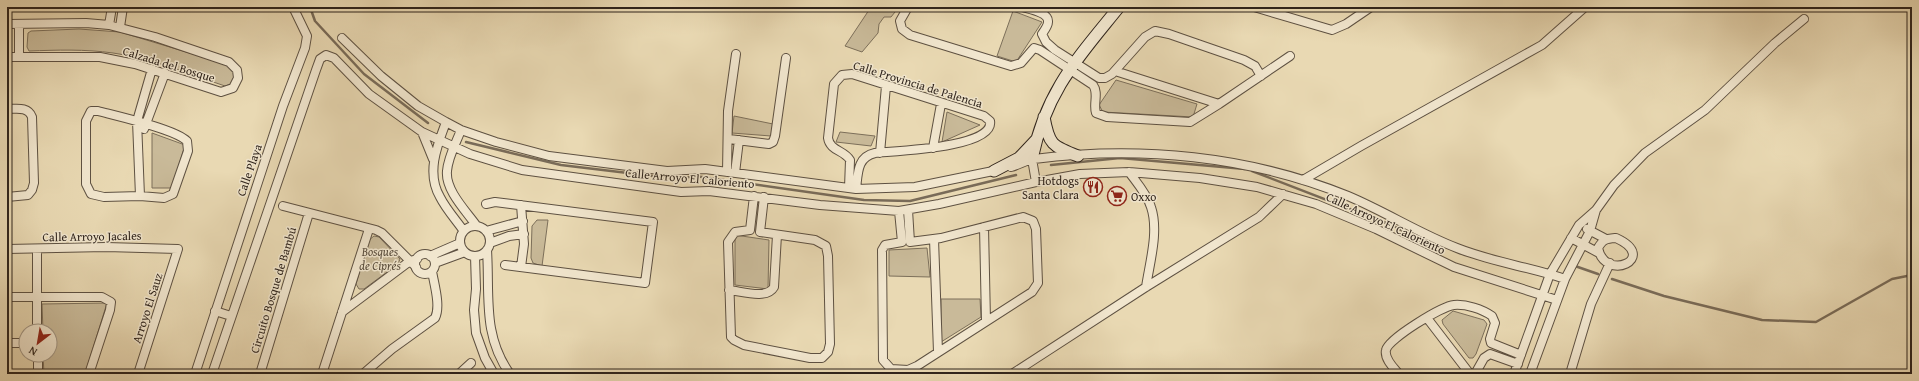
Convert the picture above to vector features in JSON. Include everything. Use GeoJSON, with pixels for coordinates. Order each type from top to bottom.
{"type":"FeatureCollection","features":[{"type":"Feature","properties":{"kind":"street"},"geometry":{"type":"LineString","coordinates":[[109,25],[112,7]]}},
{"type":"Feature","properties":{"kind":"street"},"geometry":{"type":"LineString","coordinates":[[120,27],[123,7]]}},
{"type":"Feature","properties":{"kind":"street","name":"Calle Playa"},"geometry":{"type":"LineString","coordinates":[[195,374],[283,106],[302,55],[306,36],[293,7]]}},
{"type":"Feature","properties":{"kind":"street"},"geometry":{"type":"LineString","coordinates":[[908,7],[900,21],[902,29],[910,35],[1011,66],[1021,62],[1031,51],[1036,48],[1102,78],[1115,72],[1145,37],[1155,32],[1169,34],[1244,60],[1256,66],[1261,76]]}},
{"type":"Feature","properties":{"kind":"street"},"geometry":{"type":"LineString","coordinates":[[1022,7],[1045,16],[1048,22],[1042,34],[1044,39],[1095,88],[1094,106],[1096,113],[1107,117],[1190,122],[1290,56]]}},
{"type":"Feature","properties":{"kind":"street"},"geometry":{"type":"LineString","coordinates":[[1036,182],[1032,159],[1036,140],[1054,92],[1072,65],[1119,7]]}},
{"type":"Feature","properties":{"kind":"street"},"geometry":{"type":"LineString","coordinates":[[1254,7],[1332,30],[1346,24],[1371,7]]}},
{"type":"Feature","properties":{"kind":"street"},"geometry":{"type":"LineString","coordinates":[[1303,180],[1542,45],[1586,7]]}},
{"type":"Feature","properties":{"kind":"street"},"geometry":{"type":"LineString","coordinates":[[1514,374],[1550,274],[1579,225],[1596,210],[1614,184],[1645,153],[1705,110],[1775,43],[1804,19]]}},
{"type":"Feature","properties":{"kind":"street","name":"Calzada del Bosque"},"geometry":{"type":"LineString","coordinates":[[7,24],[79,23],[120,27],[230,62],[237,70],[238,78],[233,88],[221,92],[164,73],[100,57],[7,57]]}},
{"type":"Feature","properties":{"kind":"street"},"geometry":{"type":"LineString","coordinates":[[19,24],[19,57]]}},
{"type":"Feature","properties":{"kind":"street","name":"Calle Arroyo El Caloriento"},"geometry":{"type":"LineString","coordinates":[[342,38],[381,76],[418,106],[446,122],[461,130],[496,142],[549,156],[667,171],[705,169],[852,188],[914,187],[994,171],[1014,166],[1032,159],[1130,153],[1176,154],[1260,169],[1303,180],[1364,203],[1460,249],[1565,279]]}},
{"type":"Feature","properties":{"kind":"street"},"geometry":{"type":"LineString","coordinates":[[731,172],[728,111],[736,54]]}},
{"type":"Feature","properties":{"kind":"street","name":"Calle Arroyo El Caloriento"},"geometry":{"type":"LineString","coordinates":[[231,316],[284,167],[320,59],[326,55],[334,58],[369,94],[422,132],[470,154],[522,170],[681,192],[709,191],[820,205],[899,211],[1080,174],[1130,172],[1232,182],[1283,194],[1351,218],[1454,267],[1556,300]]}},
{"type":"Feature","properties":{"kind":"street"},"geometry":{"type":"LineString","coordinates":[[729,139],[769,144],[773,142],[786,58]]}},
{"type":"Feature","properties":{"kind":"street"},"geometry":{"type":"LineString","coordinates":[[140,196],[139,136],[137,122],[152,70]]}},
{"type":"Feature","properties":{"kind":"street"},"geometry":{"type":"LineString","coordinates":[[1115,72],[1219,104]]}},
{"type":"Feature","properties":{"kind":"street"},"geometry":{"type":"LineString","coordinates":[[139,136],[147,124],[164,73]]}},
{"type":"Feature","properties":{"kind":"street","name":"Calle Provincia de Palencia"},"geometry":{"type":"LineString","coordinates":[[846,74],[984,116],[990,124],[983,135],[933,148],[880,153],[867,156],[860,162],[852,188],[850,160],[844,153],[832,146],[828,138],[834,84],[838,77],[846,74]]}},
{"type":"Feature","properties":{"kind":"street"},"geometry":{"type":"LineString","coordinates":[[880,153],[886,86]]}},
{"type":"Feature","properties":{"kind":"street"},"geometry":{"type":"LineString","coordinates":[[933,148],[941,104]]}},
{"type":"Feature","properties":{"kind":"street"},"geometry":{"type":"LineString","coordinates":[[7,109],[24,109],[31,113],[34,183],[32,190],[28,195],[7,197]]}},
{"type":"Feature","properties":{"kind":"street"},"geometry":{"type":"LineString","coordinates":[[98,111],[147,124],[180,135],[187,141],[189,147],[173,194],[164,198],[140,196],[98,196],[91,194],[86,184],[86,121],[89,113],[98,111]]}},
{"type":"Feature","properties":{"kind":"street"},"geometry":{"type":"LineString","coordinates":[[1044,116],[1048,137],[1056,146],[1078,156]]}},
{"type":"Feature","properties":{"kind":"street"},"geometry":{"type":"LineString","coordinates":[[434,161],[439,140],[446,122]]}},
{"type":"Feature","properties":{"kind":"street"},"geometry":{"type":"LineString","coordinates":[[461,130],[454,146],[446,172],[450,188],[476,225],[486,231],[523,221]]}},
{"type":"Feature","properties":{"kind":"street"},"geometry":{"type":"LineString","coordinates":[[422,132],[428,143],[434,161],[436,186],[440,197],[463,230],[460,243],[465,252],[475,256]]}},
{"type":"Feature","properties":{"kind":"street"},"geometry":{"type":"LineString","coordinates":[[731,172],[739,140]]}},
{"type":"Feature","properties":{"kind":"street"},"geometry":{"type":"LineString","coordinates":[[994,171],[1019,158],[1036,140]]}},
{"type":"Feature","properties":{"kind":"street"},"geometry":{"type":"LineString","coordinates":[[448,165],[455,158],[470,154]]}},
{"type":"Feature","properties":{"kind":"street"},"geometry":{"type":"LineString","coordinates":[[1130,172],[1146,197],[1154,217],[1153,241],[1146,287]]}},
{"type":"Feature","properties":{"kind":"street"},"geometry":{"type":"LineString","coordinates":[[436,186],[448,182]]}},
{"type":"Feature","properties":{"kind":"street"},"geometry":{"type":"LineString","coordinates":[[1012,374],[1146,287],[1259,217],[1283,194]]}},
{"type":"Feature","properties":{"kind":"street"},"geometry":{"type":"LineString","coordinates":[[750,230],[754,196]]}},
{"type":"Feature","properties":{"kind":"street"},"geometry":{"type":"LineString","coordinates":[[760,232],[764,197]]}},
{"type":"Feature","properties":{"kind":"street"},"geometry":{"type":"LineString","coordinates":[[486,204],[494,202],[522,205],[653,222],[645,283],[505,265]]}},
{"type":"Feature","properties":{"kind":"street"},"geometry":{"type":"LineString","coordinates":[[521,267],[524,234],[522,205]]}},
{"type":"Feature","properties":{"kind":"street","name":"Circuito Bosque de Bambú"},"geometry":{"type":"LineString","coordinates":[[283,206],[382,233],[414,262],[419,272],[431,270]]}},
{"type":"Feature","properties":{"kind":"street"},"geometry":{"type":"LineString","coordinates":[[906,242],[908,210]]}},
{"type":"Feature","properties":{"kind":"street"},"geometry":{"type":"LineString","coordinates":[[1530,374],[1556,300],[1582,244],[1590,231],[1596,210]]}},
{"type":"Feature","properties":{"kind":"street"},"geometry":{"type":"LineString","coordinates":[[899,211],[906,242]]}},
{"type":"Feature","properties":{"kind":"street","name":"Circuito Bosque de Bambú"},"geometry":{"type":"LineString","coordinates":[[260,374],[309,213]]}},
{"type":"Feature","properties":{"kind":"street"},"geometry":{"type":"LineString","coordinates":[[1023,217],[1033,221],[1036,229],[1038,283],[1032,292],[908,370],[890,369],[883,360],[882,250],[885,245],[934,239],[1023,217]]}},
{"type":"Feature","properties":{"kind":"street"},"geometry":{"type":"LineString","coordinates":[[463,230],[476,225]]}},
{"type":"Feature","properties":{"kind":"street"},"geometry":{"type":"LineString","coordinates":[[1579,225],[1606,239]]}},
{"type":"Feature","properties":{"kind":"street"},"geometry":{"type":"LineString","coordinates":[[984,227],[986,321]]}},
{"type":"Feature","properties":{"kind":"street"},"geometry":{"type":"LineString","coordinates":[[322,374],[369,229]]}},
{"type":"Feature","properties":{"kind":"street"},"geometry":{"type":"LineString","coordinates":[[750,230],[815,240],[826,246],[828,256],[830,344],[822,358],[810,358],[744,345],[734,340],[730,332],[729,238],[735,232],[750,230]]}},
{"type":"Feature","properties":{"kind":"street"},"geometry":{"type":"LineString","coordinates":[[486,231],[488,247],[490,330],[503,364],[510,374]]}},
{"type":"Feature","properties":{"kind":"street"},"geometry":{"type":"LineString","coordinates":[[475,256],[509,236],[524,234]]}},
{"type":"Feature","properties":{"kind":"street"},"geometry":{"type":"LineString","coordinates":[[729,290],[765,294],[772,291],[774,287],[777,235]]}},
{"type":"Feature","properties":{"kind":"street"},"geometry":{"type":"LineString","coordinates":[[1571,238],[1599,254],[1610,263],[1620,266],[1626,265],[1631,261],[1633,256],[1631,248],[1616,238],[1602,241],[1598,248],[1599,254]]}},
{"type":"Feature","properties":{"kind":"street"},"geometry":{"type":"LineString","coordinates":[[934,239],[938,352]]}},
{"type":"Feature","properties":{"kind":"street"},"geometry":{"type":"LineString","coordinates":[[342,312],[422,255],[430,256],[460,243]]}},
{"type":"Feature","properties":{"kind":"street","name":"Calle Arroyo Jacales"},"geometry":{"type":"LineString","coordinates":[[7,249],[106,247],[178,249]]}},
{"type":"Feature","properties":{"kind":"street"},"geometry":{"type":"LineString","coordinates":[[36,249],[37,323]]}},
{"type":"Feature","properties":{"kind":"street","name":"Arroyo El Sauz"},"geometry":{"type":"LineString","coordinates":[[138,374],[178,249]]}},
{"type":"Feature","properties":{"kind":"street"},"geometry":{"type":"LineString","coordinates":[[431,270],[465,252]]}},
{"type":"Feature","properties":{"kind":"street"},"geometry":{"type":"LineString","coordinates":[[363,374],[392,348],[435,318],[437,313],[430,256]]}},
{"type":"Feature","properties":{"kind":"street"},"geometry":{"type":"LineString","coordinates":[[475,256],[476,289],[474,310],[476,332],[485,358],[494,374]]}},
{"type":"Feature","properties":{"kind":"street"},"geometry":{"type":"LineString","coordinates":[[1570,374],[1591,304],[1610,263]]}},
{"type":"Feature","properties":{"kind":"street"},"geometry":{"type":"LineString","coordinates":[[7,297],[102,297],[111,302],[110,310],[89,374]]}},
{"type":"Feature","properties":{"kind":"street"},"geometry":{"type":"LineString","coordinates":[[1399,374],[1387,358],[1387,345],[1395,338],[1428,318],[1453,305],[1459,304],[1485,312],[1494,319],[1495,323],[1490,339],[1491,343],[1521,355]]}},
{"type":"Feature","properties":{"kind":"street"},"geometry":{"type":"LineString","coordinates":[[212,374],[231,316],[215,311]]}},
{"type":"Feature","properties":{"kind":"street"},"geometry":{"type":"LineString","coordinates":[[1428,318],[1470,374]]}},
{"type":"Feature","properties":{"kind":"street"},"geometry":{"type":"LineString","coordinates":[[7,343],[18,343]]}},
{"type":"Feature","properties":{"kind":"street"},"geometry":{"type":"LineString","coordinates":[[1475,374],[1484,358],[1490,354],[1518,364]]}},
{"type":"Feature","properties":{"kind":"street"},"geometry":{"type":"LineString","coordinates":[[38,363],[38,374]]}},
{"type":"Feature","properties":{"kind":"street"},"geometry":{"type":"LineString","coordinates":[[459,374],[471,363]]}},
{"type":"Feature","properties":{"kind":"green space"},"geometry":{"type":"Polygon","coordinates":[[[871,7],[899,7],[891,17],[884,17],[879,24],[878,33],[862,52],[845,46],[871,7]]]}},
{"type":"Feature","properties":{"kind":"green space"},"geometry":{"type":"Polygon","coordinates":[[[1013,11],[1042,22],[1016,62],[997,56],[1013,11]]]}},
{"type":"Feature","properties":{"kind":"green space"},"geometry":{"type":"Polygon","coordinates":[[[79,29],[120,32],[226,64],[234,70],[234,83],[225,86],[170,67],[127,55],[82,50],[29,51],[27,47],[28,33],[31,31],[79,29]]]}},
{"type":"Feature","properties":{"kind":"green space"},"geometry":{"type":"Polygon","coordinates":[[[7,31],[11,33],[11,47],[8,49],[7,31]]]}},
{"type":"Feature","properties":{"kind":"green space"},"geometry":{"type":"Polygon","coordinates":[[[1116,80],[1197,104],[1193,117],[1103,112],[1099,105],[1116,80]]]}},
{"type":"Feature","properties":{"kind":"green space"},"geometry":{"type":"Polygon","coordinates":[[[947,112],[980,125],[942,142],[947,112]]]}},
{"type":"Feature","properties":{"kind":"green space"},"geometry":{"type":"Polygon","coordinates":[[[734,116],[773,124],[771,136],[732,133],[734,116]]]}},
{"type":"Feature","properties":{"kind":"green space"},"geometry":{"type":"Polygon","coordinates":[[[840,132],[875,136],[871,146],[836,142],[840,132]]]}},
{"type":"Feature","properties":{"kind":"green space"},"geometry":{"type":"Polygon","coordinates":[[[152,133],[185,145],[172,188],[152,188],[152,133]]]}},
{"type":"Feature","properties":{"kind":"green space"},"geometry":{"type":"Polygon","coordinates":[[[537,220],[548,220],[542,266],[533,263],[531,258],[532,226],[537,220]]]}},
{"type":"Feature","properties":{"kind":"green space"},"geometry":{"type":"Polygon","coordinates":[[[735,235],[769,240],[768,289],[735,285],[735,235]]]}},
{"type":"Feature","properties":{"kind":"green space","name":"Bosques de Ciprés"},"geometry":{"type":"Polygon","coordinates":[[[374,236],[379,237],[400,259],[398,264],[364,289],[359,289],[356,284],[369,240],[374,236]]]}},
{"type":"Feature","properties":{"kind":"green space"},"geometry":{"type":"Polygon","coordinates":[[[927,248],[930,277],[889,276],[889,250],[927,248]]]}},
{"type":"Feature","properties":{"kind":"green space"},"geometry":{"type":"Polygon","coordinates":[[[941,299],[980,299],[981,317],[941,342],[941,299]]]}},
{"type":"Feature","properties":{"kind":"green space"},"geometry":{"type":"Polygon","coordinates":[[[107,303],[85,374],[44,374],[43,363],[58,363],[58,323],[43,323],[42,304],[107,303]]]}},
{"type":"Feature","properties":{"kind":"green space"},"geometry":{"type":"Polygon","coordinates":[[[1453,311],[1484,320],[1487,324],[1476,354],[1473,358],[1469,358],[1443,324],[1442,320],[1453,311]]]}},
{"type":"Feature","properties":{"kind":"waterway"},"geometry":{"type":"LineString","coordinates":[[310,7],[315,21],[364,74],[428,123]]}},
{"type":"Feature","properties":{"kind":"waterway"},"geometry":{"type":"LineString","coordinates":[[466,142],[561,165],[678,179],[695,176],[864,200],[910,201],[1016,175]]}},
{"type":"Feature","properties":{"kind":"waterway"},"geometry":{"type":"LineString","coordinates":[[1051,165],[1120,158],[1245,169]]}},
{"type":"Feature","properties":{"kind":"waterway"},"geometry":{"type":"LineString","coordinates":[[1252,171],[1394,226],[1421,242]]}},
{"type":"Feature","properties":{"kind":"waterway"},"geometry":{"type":"LineString","coordinates":[[1575,266],[1598,274]]}},
{"type":"Feature","properties":{"kind":"waterway"},"geometry":{"type":"LineString","coordinates":[[1612,279],[1664,296],[1762,320],[1816,322],[1892,279],[1912,275]]}},
{"type":"Feature","properties":{"kind":"place","name":"Hotdogs Santa Clara"},"geometry":{"type":"Point","coordinates":[1093,187]}},
{"type":"Feature","properties":{"kind":"place","name":"Oxxo"},"geometry":{"type":"Point","coordinates":[1117,196]}}]}
